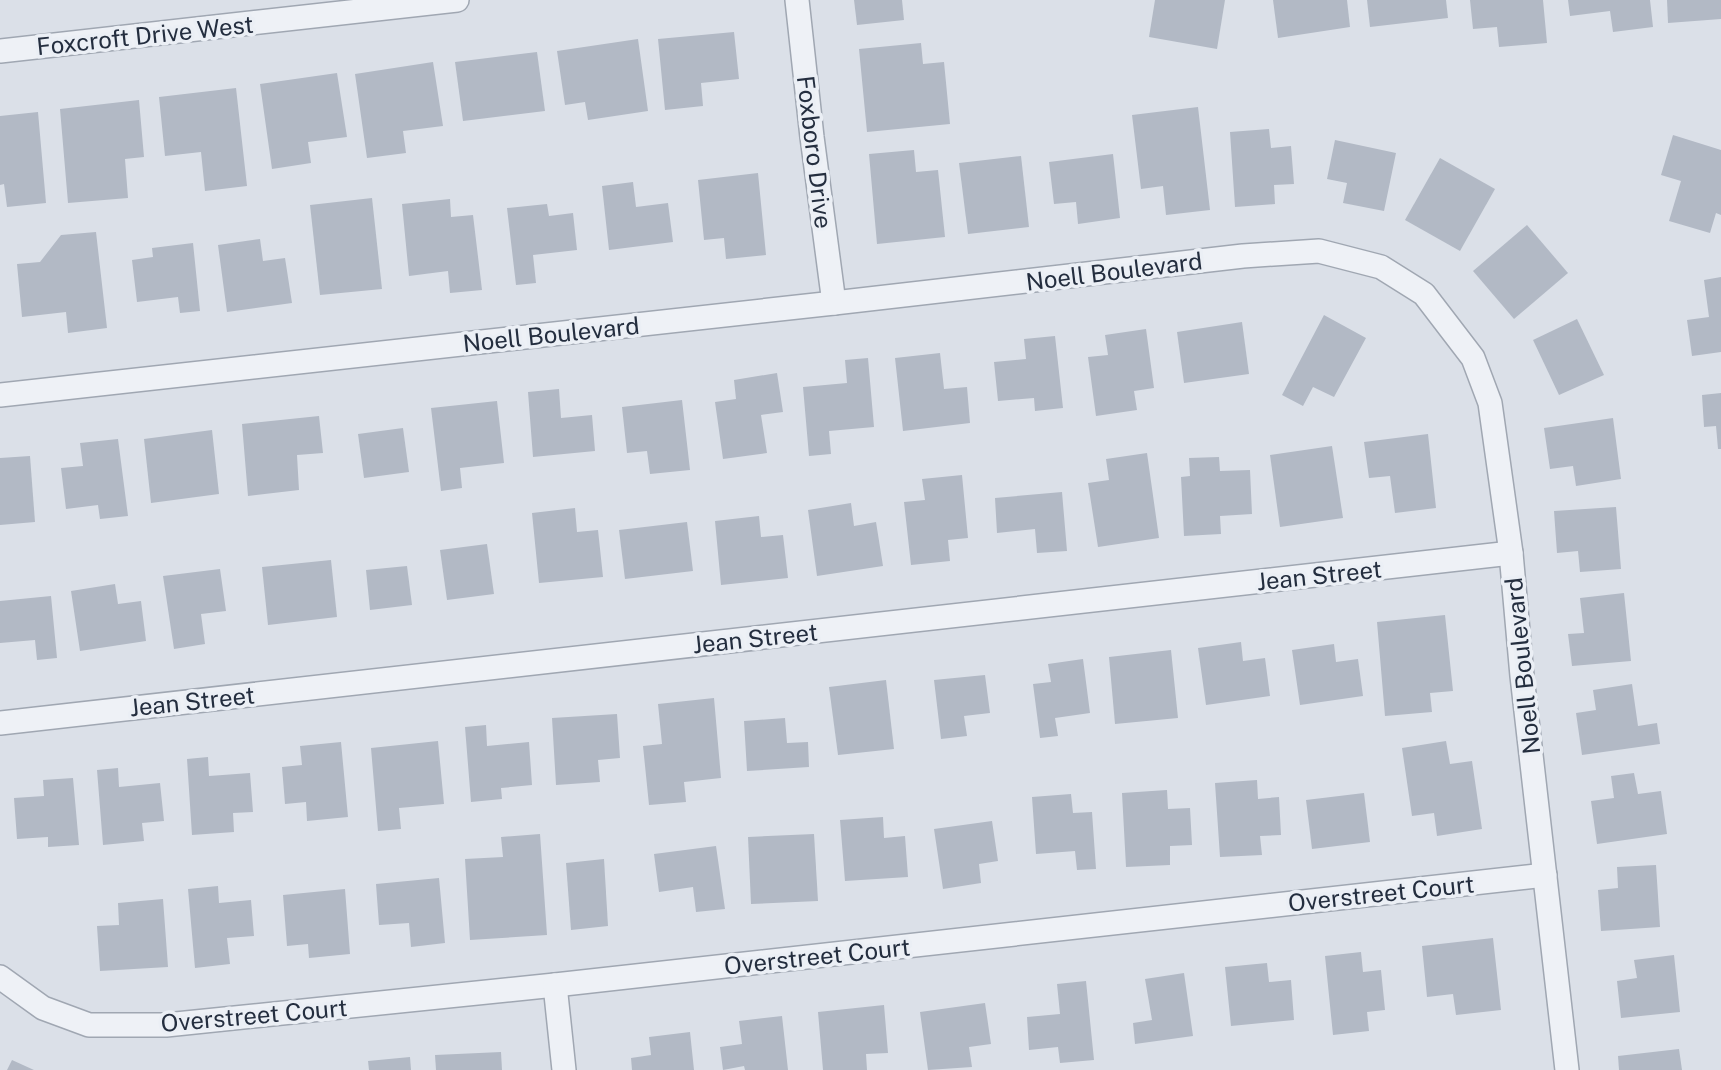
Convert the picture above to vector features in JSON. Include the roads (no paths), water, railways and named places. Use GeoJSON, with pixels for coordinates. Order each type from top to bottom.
{"type":"FeatureCollection","features":[{"type":"Feature","properties":{"kind":"street","name":"Foxcroft Drive West"},"geometry":{"type":"LineString","coordinates":[[0,51],[457,0]]}},
{"type":"Feature","properties":{"kind":"street","name":"Foxboro Drive"},"geometry":{"type":"LineString","coordinates":[[797,0],[834,303]]}},
{"type":"Feature","properties":{"kind":"street","name":"Noell Boulevard"},"geometry":{"type":"LineString","coordinates":[[0,394],[1243,256],[1319,251],[1381,267],[1424,294],[1473,358],[1490,403],[1511,553],[1522,676],[1567,1070]]}},
{"type":"Feature","properties":{"kind":"street","name":"Jean Street"},"geometry":{"type":"LineString","coordinates":[[0,723],[1511,553]]}},
{"type":"Feature","properties":{"kind":"street","name":"Overstreet Court"},"geometry":{"type":"LineString","coordinates":[[0,977],[43,1008],[89,1025],[166,1025],[555,985],[1545,875]]}},
{"type":"Feature","properties":{"kind":"street"},"geometry":{"type":"LineString","coordinates":[[555,985],[564,1070]]}}]}
